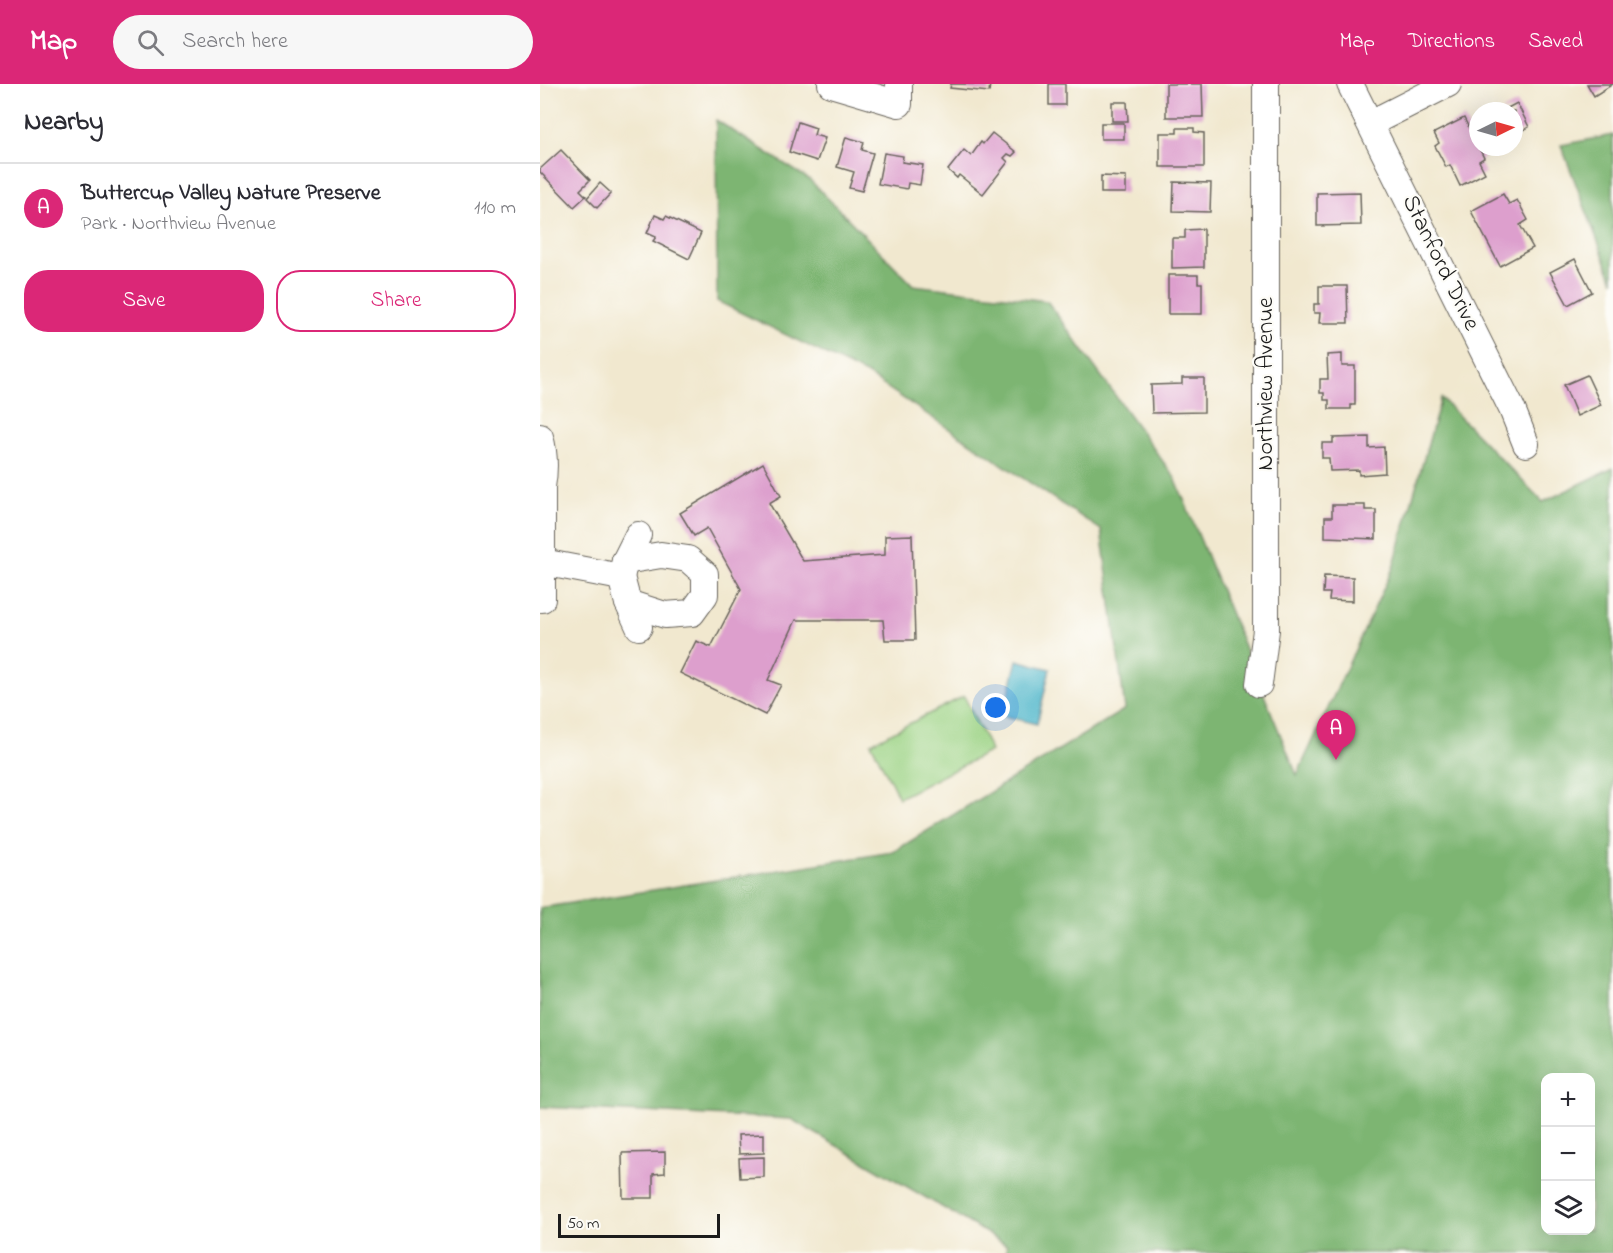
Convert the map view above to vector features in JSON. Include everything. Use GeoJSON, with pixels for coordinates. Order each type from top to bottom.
{"type":"FeatureCollection","features":[{"type":"Feature","properties":{"kind":"street"},"geometry":{"type":"LineString","coordinates":[[831,84],[899,94]]}},
{"type":"Feature","properties":{"kind":"street","name":"Northview Avenue"},"geometry":{"type":"LineString","coordinates":[[1259,684],[1266,630],[1266,84]]}},
{"type":"Feature","properties":{"kind":"street","name":"Stanford Drive"},"geometry":{"type":"LineString","coordinates":[[1350,84],[1512,409],[1526,444]]}},
{"type":"Feature","properties":{"kind":"street"},"geometry":{"type":"LineString","coordinates":[[1371,123],[1448,84]]}},
{"type":"Feature","properties":{"kind":"street"},"geometry":{"type":"LineString","coordinates":[[540,437],[544,450],[545,471],[542,488],[542,599]]}},
{"type":"Feature","properties":{"kind":"street"},"geometry":{"type":"LineString","coordinates":[[638,535],[623,569],[628,603],[639,627]]}},
{"type":"Feature","properties":{"kind":"street"},"geometry":{"type":"LineString","coordinates":[[542,562],[623,569],[661,555],[688,559],[705,574],[705,595],[692,613],[665,615],[628,603]]}},
{"type":"Feature","properties":{"kind":"green space"},"geometry":{"type":"Polygon","coordinates":[[[716,120],[810,180],[913,285],[1047,301],[1175,478],[1297,775],[1393,568],[1441,398],[1543,502],[1613,468],[1613,1253],[1006,1253],[1007,1245],[791,1119],[540,1107],[540,908],[893,852],[1125,709],[1101,530],[868,375],[717,301],[716,120]]]}},
{"type":"Feature","properties":{"kind":"green space"},"geometry":{"type":"Polygon","coordinates":[[[1613,135],[1613,281],[1561,145],[1613,135]]]}},
{"type":"Feature","properties":{"kind":"green space"},"geometry":{"type":"Polygon","coordinates":[[[964,696],[991,751],[899,798],[871,743],[964,696]]]}},
{"type":"Feature","properties":{"kind":"water"},"geometry":{"type":"Polygon","coordinates":[[[1017,660],[1050,669],[1037,724],[1003,716],[1017,660]]]}},
{"type":"Feature","properties":{"kind":"building"},"geometry":{"type":"Polygon","coordinates":[[[951,84],[990,84],[989,92],[950,88],[951,84]]]}},
{"type":"Feature","properties":{"kind":"building"},"geometry":{"type":"Polygon","coordinates":[[[1049,84],[1065,84],[1065,105],[1049,105],[1049,84]]]}},
{"type":"Feature","properties":{"kind":"building"},"geometry":{"type":"Polygon","coordinates":[[[1166,84],[1202,84],[1203,117],[1166,117],[1166,84]]]}},
{"type":"Feature","properties":{"kind":"building"},"geometry":{"type":"Polygon","coordinates":[[[1587,84],[1613,84],[1594,96],[1587,84]]]}},
{"type":"Feature","properties":{"kind":"building"},"geometry":{"type":"Polygon","coordinates":[[[1112,102],[1127,102],[1128,121],[1112,121],[1112,102]]]}},
{"type":"Feature","properties":{"kind":"building"},"geometry":{"type":"Polygon","coordinates":[[[1523,115],[1529,127],[1523,130],[1523,115]]]}},
{"type":"Feature","properties":{"kind":"building"},"geometry":{"type":"Polygon","coordinates":[[[1464,118],[1469,128],[1469,156],[1483,156],[1484,158],[1479,161],[1485,173],[1460,186],[1450,165],[1446,167],[1435,146],[1439,143],[1434,133],[1464,118]]]}},
{"type":"Feature","properties":{"kind":"building"},"geometry":{"type":"Polygon","coordinates":[[[798,122],[816,128],[814,135],[825,138],[817,161],[789,152],[798,122]]]}},
{"type":"Feature","properties":{"kind":"building"},"geometry":{"type":"Polygon","coordinates":[[[1101,123],[1124,123],[1124,139],[1101,139],[1101,123]]]}},
{"type":"Feature","properties":{"kind":"building"},"geometry":{"type":"Polygon","coordinates":[[[1177,128],[1194,128],[1194,132],[1204,133],[1204,167],[1160,167],[1160,133],[1177,133],[1177,128]]]}},
{"type":"Feature","properties":{"kind":"building"},"geometry":{"type":"Polygon","coordinates":[[[992,133],[1016,152],[1004,158],[1008,162],[983,194],[959,175],[957,178],[948,170],[964,150],[971,156],[981,142],[983,144],[992,133]]]}},
{"type":"Feature","properties":{"kind":"building"},"geometry":{"type":"Polygon","coordinates":[[[846,137],[864,142],[862,150],[873,153],[862,191],[849,188],[854,172],[837,167],[846,137]]]}},
{"type":"Feature","properties":{"kind":"building"},"geometry":{"type":"Polygon","coordinates":[[[561,150],[590,180],[580,190],[586,196],[574,207],[540,172],[540,169],[561,150]]]}},
{"type":"Feature","properties":{"kind":"building"},"geometry":{"type":"Polygon","coordinates":[[[884,153],[903,156],[902,162],[923,165],[920,185],[908,183],[907,189],[878,184],[884,153]]]}},
{"type":"Feature","properties":{"kind":"building"},"geometry":{"type":"Polygon","coordinates":[[[1101,176],[1126,177],[1126,193],[1101,193],[1101,176]]]}},
{"type":"Feature","properties":{"kind":"building"},"geometry":{"type":"Polygon","coordinates":[[[1174,182],[1211,183],[1210,212],[1173,211],[1174,182]]]}},
{"type":"Feature","properties":{"kind":"building"},"geometry":{"type":"Polygon","coordinates":[[[600,183],[611,193],[597,208],[587,198],[600,183]]]}},
{"type":"Feature","properties":{"kind":"building"},"geometry":{"type":"Polygon","coordinates":[[[1360,192],[1361,225],[1317,226],[1317,193],[1360,192]]]}},
{"type":"Feature","properties":{"kind":"building"},"geometry":{"type":"Polygon","coordinates":[[[1503,194],[1509,204],[1517,200],[1528,220],[1520,225],[1533,248],[1500,266],[1471,211],[1503,194]]]}},
{"type":"Feature","properties":{"kind":"building"},"geometry":{"type":"Polygon","coordinates":[[[655,215],[664,219],[666,216],[701,233],[689,259],[653,241],[656,237],[647,233],[655,215]]]}},
{"type":"Feature","properties":{"kind":"building"},"geometry":{"type":"Polygon","coordinates":[[[1204,229],[1204,267],[1172,268],[1172,238],[1185,238],[1185,230],[1204,229]]]}},
{"type":"Feature","properties":{"kind":"building"},"geometry":{"type":"Polygon","coordinates":[[[1575,259],[1592,292],[1568,305],[1550,272],[1575,259]]]}},
{"type":"Feature","properties":{"kind":"building"},"geometry":{"type":"Polygon","coordinates":[[[1168,275],[1198,275],[1198,283],[1202,283],[1202,314],[1168,314],[1168,275]]]}},
{"type":"Feature","properties":{"kind":"building"},"geometry":{"type":"Polygon","coordinates":[[[1319,286],[1347,286],[1348,323],[1319,323],[1320,313],[1314,313],[1314,304],[1319,304],[1319,286]]]}},
{"type":"Feature","properties":{"kind":"building"},"geometry":{"type":"Polygon","coordinates":[[[1342,354],[1342,366],[1355,366],[1355,405],[1351,405],[1351,409],[1329,409],[1329,400],[1324,400],[1324,393],[1320,393],[1320,379],[1328,379],[1327,355],[1342,354]]]}},
{"type":"Feature","properties":{"kind":"building"},"geometry":{"type":"Polygon","coordinates":[[[1587,375],[1601,405],[1577,416],[1564,385],[1587,375]]]}},
{"type":"Feature","properties":{"kind":"building"},"geometry":{"type":"Polygon","coordinates":[[[1182,378],[1204,378],[1204,412],[1152,413],[1151,385],[1182,384],[1182,378]]]}},
{"type":"Feature","properties":{"kind":"building"},"geometry":{"type":"Polygon","coordinates":[[[1369,437],[1369,448],[1384,447],[1385,473],[1359,475],[1359,470],[1330,471],[1329,458],[1322,458],[1322,443],[1333,443],[1333,438],[1369,437]]]}},
{"type":"Feature","properties":{"kind":"building"},"geometry":{"type":"Polygon","coordinates":[[[763,463],[781,496],[769,503],[803,561],[885,555],[885,536],[912,535],[915,640],[885,640],[883,620],[796,620],[768,680],[781,685],[765,715],[680,673],[696,641],[711,647],[741,589],[707,528],[694,536],[680,513],[763,463]]]}},
{"type":"Feature","properties":{"kind":"building"},"geometry":{"type":"Polygon","coordinates":[[[1332,505],[1365,505],[1365,510],[1376,510],[1376,539],[1325,537],[1325,517],[1332,517],[1332,505]]]}},
{"type":"Feature","properties":{"kind":"building"},"geometry":{"type":"Polygon","coordinates":[[[1324,576],[1353,577],[1353,601],[1329,600],[1330,593],[1323,593],[1324,576]]]}},
{"type":"Feature","properties":{"kind":"building"},"geometry":{"type":"Polygon","coordinates":[[[764,1134],[764,1153],[739,1154],[738,1135],[764,1134]]]}},
{"type":"Feature","properties":{"kind":"building"},"geometry":{"type":"Polygon","coordinates":[[[665,1152],[665,1173],[653,1174],[653,1198],[623,1198],[622,1153],[665,1152]]]}},
{"type":"Feature","properties":{"kind":"building"},"geometry":{"type":"Polygon","coordinates":[[[764,1157],[764,1177],[740,1178],[739,1158],[764,1157]]]}},
{"type":"Feature","properties":{"kind":"place","name":"Buttercup Valley Nature Preserve"},"geometry":{"type":"Point","coordinates":[1336,760]}}]}
